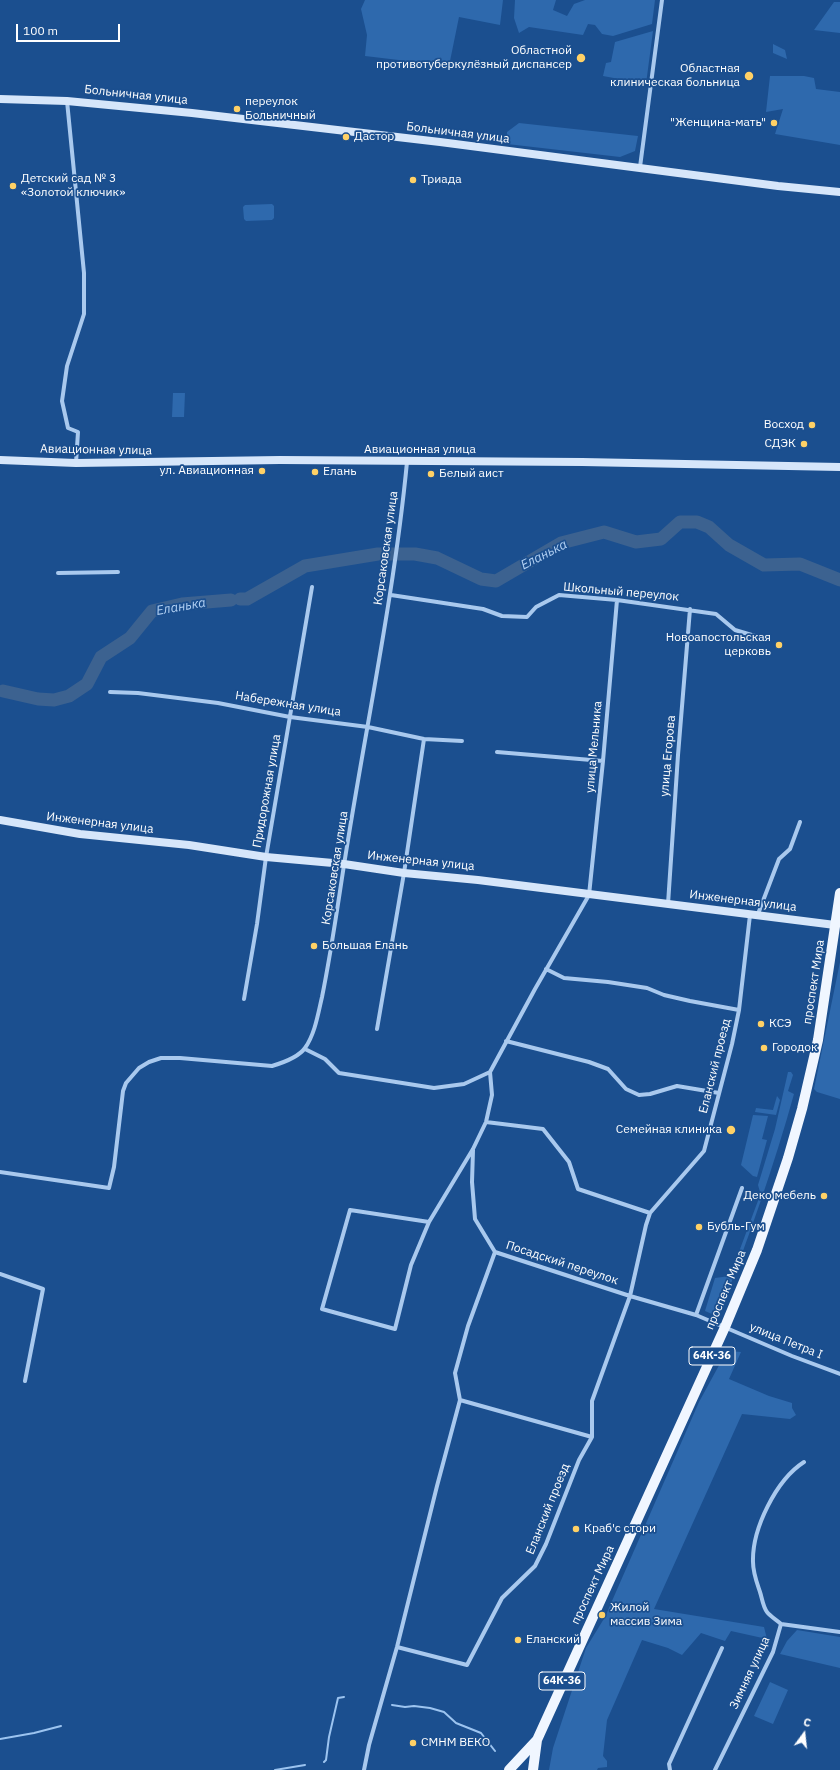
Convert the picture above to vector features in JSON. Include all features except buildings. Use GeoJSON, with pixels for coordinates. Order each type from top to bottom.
{"type":"FeatureCollection","features":[{"type":"Feature","properties":{"kind":"main road","name":"проспект Мира"},"geometry":{"type":"LineString","coordinates":[[509,1770],[536,1740],[725,1327],[757,1250],[788,1158],[802,1109],[818,1040],[838,925],[840,892]]}},
{"type":"Feature","properties":{"kind":"main road","name":"проспект Мира"},"geometry":{"type":"LineString","coordinates":[[533,1770],[536,1740]]}},
{"type":"Feature","properties":{"kind":"street"},"geometry":{"type":"LineString","coordinates":[[640,167],[662,0]]}},
{"type":"Feature","properties":{"kind":"street","name":"Больничная улица"},"geometry":{"type":"LineString","coordinates":[[0,99],[67,101],[192,113],[640,167],[778,186],[840,192]]}},
{"type":"Feature","properties":{"kind":"street"},"geometry":{"type":"LineString","coordinates":[[67,101],[84,273],[84,314],[67,366],[62,401],[68,428],[78,432],[76,463]]}},
{"type":"Feature","properties":{"kind":"street","name":"Авиационная улица"},"geometry":{"type":"LineString","coordinates":[[0,460],[76,463],[280,460],[582,462],[840,466]]}},
{"type":"Feature","properties":{"kind":"street","name":"Корсаковская улица"},"geometry":{"type":"LineString","coordinates":[[304,1050],[313,1032],[332,949],[344,864],[391,595],[391,583],[400,531],[407,462]]}},
{"type":"Feature","properties":{"kind":"street"},"geometry":{"type":"LineString","coordinates":[[58,573],[118,572]]}},
{"type":"Feature","properties":{"kind":"street","name":"Придорожная улица"},"geometry":{"type":"LineString","coordinates":[[244,999],[257,924],[266,857],[312,587]]}},
{"type":"Feature","properties":{"kind":"street","name":"Школьный переулок"},"geometry":{"type":"LineString","coordinates":[[391,595],[483,609],[502,616],[526,616],[536,607],[559,595],[617,600],[690,609],[716,614],[735,630],[755,636]]}},
{"type":"Feature","properties":{"kind":"street","name":"улица Мельника"},"geometry":{"type":"LineString","coordinates":[[589,895],[603,761],[617,600]]}},
{"type":"Feature","properties":{"kind":"street","name":"улица Егорова"},"geometry":{"type":"LineString","coordinates":[[668,904],[690,609]]}},
{"type":"Feature","properties":{"kind":"street","name":"Набережная улица"},"geometry":{"type":"LineString","coordinates":[[110,692],[138,693],[218,703],[290,717],[368,727],[424,739],[462,741]]}},
{"type":"Feature","properties":{"kind":"street"},"geometry":{"type":"LineString","coordinates":[[377,1029],[404,873],[424,739]]}},
{"type":"Feature","properties":{"kind":"street"},"geometry":{"type":"LineString","coordinates":[[497,752],[603,761]]}},
{"type":"Feature","properties":{"kind":"street","name":"Инженерная улица"},"geometry":{"type":"LineString","coordinates":[[0,820],[80,834],[189,845],[266,857],[344,864],[404,873],[478,880],[838,925]]}},
{"type":"Feature","properties":{"kind":"street"},"geometry":{"type":"LineString","coordinates":[[754,914],[779,859],[790,849],[800,822]]}},
{"type":"Feature","properties":{"kind":"street"},"geometry":{"type":"LineString","coordinates":[[0,1172],[109,1188],[114,1167],[123,1091],[126,1082],[139,1068],[149,1062],[170,1058],[272,1066],[283,1063],[304,1050],[325,1059],[339,1073],[434,1088],[464,1084],[490,1072],[546,969],[589,895]]}},
{"type":"Feature","properties":{"kind":"street","name":"Еланский проезд"},"geometry":{"type":"LineString","coordinates":[[397,1647],[467,1665],[502,1598],[535,1566],[546,1544],[579,1460],[592,1437],[592,1401],[630,1296],[650,1213],[704,1151],[732,1044],[754,914]]}},
{"type":"Feature","properties":{"kind":"street"},"geometry":{"type":"LineString","coordinates":[[546,969],[564,978],[608,982],[647,988],[664,995],[690,1002],[738,1010]]}},
{"type":"Feature","properties":{"kind":"street"},"geometry":{"type":"LineString","coordinates":[[506,1041],[589,1062],[608,1069],[626,1089],[639,1095],[650,1094],[677,1086],[719,1092]]}},
{"type":"Feature","properties":{"kind":"street","name":"Посадский переулок"},"geometry":{"type":"LineString","coordinates":[[429,1222],[350,1210],[322,1309],[395,1329],[411,1265],[429,1222],[473,1149],[486,1122],[492,1094],[490,1072]]}},
{"type":"Feature","properties":{"kind":"street"},"geometry":{"type":"LineString","coordinates":[[486,1122],[543,1129],[569,1162],[578,1189],[650,1213]]}},
{"type":"Feature","properties":{"kind":"street","name":"Посадский переулок"},"geometry":{"type":"LineString","coordinates":[[473,1149],[472,1182],[475,1219],[495,1252],[630,1296],[696,1315],[725,1327]]}},
{"type":"Feature","properties":{"kind":"street"},"geometry":{"type":"LineString","coordinates":[[696,1315],[742,1188]]}},
{"type":"Feature","properties":{"kind":"street"},"geometry":{"type":"LineString","coordinates":[[364,1770],[369,1745],[397,1647],[460,1400],[454,1373],[468,1326],[495,1252]]}},
{"type":"Feature","properties":{"kind":"street"},"geometry":{"type":"LineString","coordinates":[[0,1274],[43,1289],[25,1381]]}},
{"type":"Feature","properties":{"kind":"street","name":"улица Петра I"},"geometry":{"type":"LineString","coordinates":[[725,1327],[792,1356],[840,1374]]}},
{"type":"Feature","properties":{"kind":"street"},"geometry":{"type":"LineString","coordinates":[[460,1400],[592,1437]]}},
{"type":"Feature","properties":{"kind":"street"},"geometry":{"type":"LineString","coordinates":[[804,1462],[793,1468],[769,1504],[755,1537],[752,1564],[766,1611],[781,1624],[840,1632]]}},
{"type":"Feature","properties":{"kind":"street","name":"Зимняя улица"},"geometry":{"type":"LineString","coordinates":[[715,1770],[773,1652],[781,1624]]}},
{"type":"Feature","properties":{"kind":"street"},"geometry":{"type":"LineString","coordinates":[[670,1770],[669,1764],[722,1648]]}},
{"type":"Feature","properties":{"kind":"shaded area"},"geometry":{"type":"Polygon","coordinates":[[[365,0],[503,0],[500,25],[459,17],[449,66],[365,56],[367,35],[361,9],[365,0]]]}},
{"type":"Feature","properties":{"kind":"shaded area"},"geometry":{"type":"Polygon","coordinates":[[[515,0],[556,0],[553,10],[567,16],[574,4],[585,0],[655,0],[652,24],[613,36],[602,34],[595,25],[588,24],[583,35],[529,27],[519,33],[514,18],[515,0]]]}},
{"type":"Feature","properties":{"kind":"shaded area"},"geometry":{"type":"Polygon","coordinates":[[[834,2],[840,2],[840,33],[814,30],[834,2]]]}},
{"type":"Feature","properties":{"kind":"shaded area"},"geometry":{"type":"Polygon","coordinates":[[[653,31],[646,84],[603,76],[606,63],[611,62],[615,42],[653,31]]]}},
{"type":"Feature","properties":{"kind":"shaded area"},"geometry":{"type":"Polygon","coordinates":[[[773,44],[785,50],[787,59],[773,53],[773,44]]]}},
{"type":"Feature","properties":{"kind":"shaded area"},"geometry":{"type":"Polygon","coordinates":[[[770,76],[804,76],[814,78],[816,89],[840,92],[840,145],[775,134],[783,109],[766,112],[770,76]]]}},
{"type":"Feature","properties":{"kind":"shaded area"},"geometry":{"type":"Polygon","coordinates":[[[519,123],[638,136],[635,151],[620,157],[507,144],[507,132],[519,123]]]}},
{"type":"Feature","properties":{"kind":"shaded area"},"geometry":{"type":"Polygon","coordinates":[[[272,204],[274,206],[274,218],[272,220],[246,221],[244,219],[243,207],[245,205],[272,204]]]}},
{"type":"Feature","properties":{"kind":"shaded area"},"geometry":{"type":"Polygon","coordinates":[[[173,393],[185,393],[184,417],[172,417],[173,393]]]}},
{"type":"Feature","properties":{"kind":"shaded area"},"geometry":{"type":"Polygon","coordinates":[[[840,962],[840,1099],[817,1092],[814,1089],[840,962]]]}},
{"type":"Feature","properties":{"kind":"shaded area"},"geometry":{"type":"Polygon","coordinates":[[[788,1072],[791,1072],[793,1075],[788,1091],[794,1094],[770,1175],[722,1307],[718,1312],[712,1314],[705,1311],[715,1278],[730,1276],[759,1198],[760,1192],[758,1185],[775,1129],[788,1072]]]}},
{"type":"Feature","properties":{"kind":"shaded area"},"geometry":{"type":"Polygon","coordinates":[[[777,1096],[780,1100],[776,1115],[755,1112],[756,1108],[773,1110],[777,1096]]]}},
{"type":"Feature","properties":{"kind":"shaded area"},"geometry":{"type":"Polygon","coordinates":[[[753,1115],[768,1116],[762,1139],[767,1140],[757,1177],[753,1176],[741,1165],[753,1115]]]}},
{"type":"Feature","properties":{"kind":"shaded area"},"geometry":{"type":"Polygon","coordinates":[[[729,1351],[741,1352],[729,1379],[769,1396],[792,1403],[792,1408],[796,1415],[790,1419],[742,1414],[654,1609],[764,1627],[767,1639],[731,1631],[725,1641],[701,1633],[682,1655],[668,1648],[642,1640],[607,1720],[603,1756],[607,1761],[607,1767],[598,1768],[597,1770],[549,1770],[553,1748],[586,1648],[605,1617],[699,1402],[723,1358],[729,1351]]]}},
{"type":"Feature","properties":{"kind":"shaded area"},"geometry":{"type":"Polygon","coordinates":[[[797,1630],[840,1637],[840,1668],[780,1654],[787,1641],[797,1630]]]}},
{"type":"Feature","properties":{"kind":"shaded area"},"geometry":{"type":"Polygon","coordinates":[[[770,1682],[788,1690],[773,1724],[754,1716],[770,1682]]]}},
{"type":"Feature","properties":{"kind":"waterway","name":"Еланька"},"geometry":{"type":"LineString","coordinates":[[240,599],[247,599],[305,566],[378,554],[415,554],[437,558],[481,579],[496,581],[561,543],[604,532],[636,542],[661,539],[680,522],[697,522],[709,527],[729,545],[764,565],[800,564],[840,580]]}},
{"type":"Feature","properties":{"kind":"waterway","name":"Еланька"},"geometry":{"type":"LineString","coordinates":[[3,691],[38,699],[54,700],[69,696],[87,684],[101,657],[130,638],[152,611],[182,604],[231,600]]}},
{"type":"Feature","properties":{"kind":"waterway"},"geometry":{"type":"LineString","coordinates":[[324,1762],[326,1760],[329,1737],[338,1698],[344,1697]]}},
{"type":"Feature","properties":{"kind":"waterway"},"geometry":{"type":"LineString","coordinates":[[392,1705],[430,1708],[444,1712],[456,1723],[481,1733],[495,1751]]}},
{"type":"Feature","properties":{"kind":"waterway"},"geometry":{"type":"LineString","coordinates":[[0,1739],[34,1733],[61,1726]]}},
{"type":"Feature","properties":{"kind":"waterway"},"geometry":{"type":"LineString","coordinates":[[275,1770],[305,1765]]}},
{"type":"Feature","properties":{"kind":"place","name":"Областной противотуберкулёзный диспансер"},"geometry":{"type":"Point","coordinates":[581,58]}},
{"type":"Feature","properties":{"kind":"place","name":"Областная клиническая больница"},"geometry":{"type":"Point","coordinates":[749,76]}},
{"type":"Feature","properties":{"kind":"place","name":"переулок Больничный"},"geometry":{"type":"Point","coordinates":[237,109]}},
{"type":"Feature","properties":{"kind":"place","name":"\"Женщина-мать\""},"geometry":{"type":"Point","coordinates":[774,123]}},
{"type":"Feature","properties":{"kind":"place","name":"Дастор"},"geometry":{"type":"Point","coordinates":[346,137]}},
{"type":"Feature","properties":{"kind":"place","name":"Триада"},"geometry":{"type":"Point","coordinates":[413,180]}},
{"type":"Feature","properties":{"kind":"place","name":"Детский сад № 3 «Золотой ключик»"},"geometry":{"type":"Point","coordinates":[13,186]}},
{"type":"Feature","properties":{"kind":"place","name":"Восход"},"geometry":{"type":"Point","coordinates":[812,425]}},
{"type":"Feature","properties":{"kind":"place","name":"СДЭК"},"geometry":{"type":"Point","coordinates":[804,444]}},
{"type":"Feature","properties":{"kind":"place","name":"ул. Авиационная"},"geometry":{"type":"Point","coordinates":[262,471]}},
{"type":"Feature","properties":{"kind":"place","name":"Елань"},"geometry":{"type":"Point","coordinates":[315,472]}},
{"type":"Feature","properties":{"kind":"place","name":"Белый аист"},"geometry":{"type":"Point","coordinates":[431,474]}},
{"type":"Feature","properties":{"kind":"place","name":"Новоапостольская церковь"},"geometry":{"type":"Point","coordinates":[779,645]}},
{"type":"Feature","properties":{"kind":"place","name":"Большая Елань"},"geometry":{"type":"Point","coordinates":[314,946]}},
{"type":"Feature","properties":{"kind":"place","name":"КСЭ"},"geometry":{"type":"Point","coordinates":[761,1024]}},
{"type":"Feature","properties":{"kind":"place","name":"Городок"},"geometry":{"type":"Point","coordinates":[764,1048]}},
{"type":"Feature","properties":{"kind":"place","name":"Семейная клиника"},"geometry":{"type":"Point","coordinates":[731,1130]}},
{"type":"Feature","properties":{"kind":"place","name":"Деко мебель"},"geometry":{"type":"Point","coordinates":[824,1196]}},
{"type":"Feature","properties":{"kind":"place","name":"Бубль-Гум"},"geometry":{"type":"Point","coordinates":[699,1227]}},
{"type":"Feature","properties":{"kind":"place","name":"Краб'с стори"},"geometry":{"type":"Point","coordinates":[576,1529]}},
{"type":"Feature","properties":{"kind":"place","name":"Жилой массив Зима"},"geometry":{"type":"Point","coordinates":[602,1615]}},
{"type":"Feature","properties":{"kind":"place","name":"Еланский"},"geometry":{"type":"Point","coordinates":[518,1640]}},
{"type":"Feature","properties":{"kind":"place","name":"СМНМ ВЕКО"},"geometry":{"type":"Point","coordinates":[413,1743]}}]}
